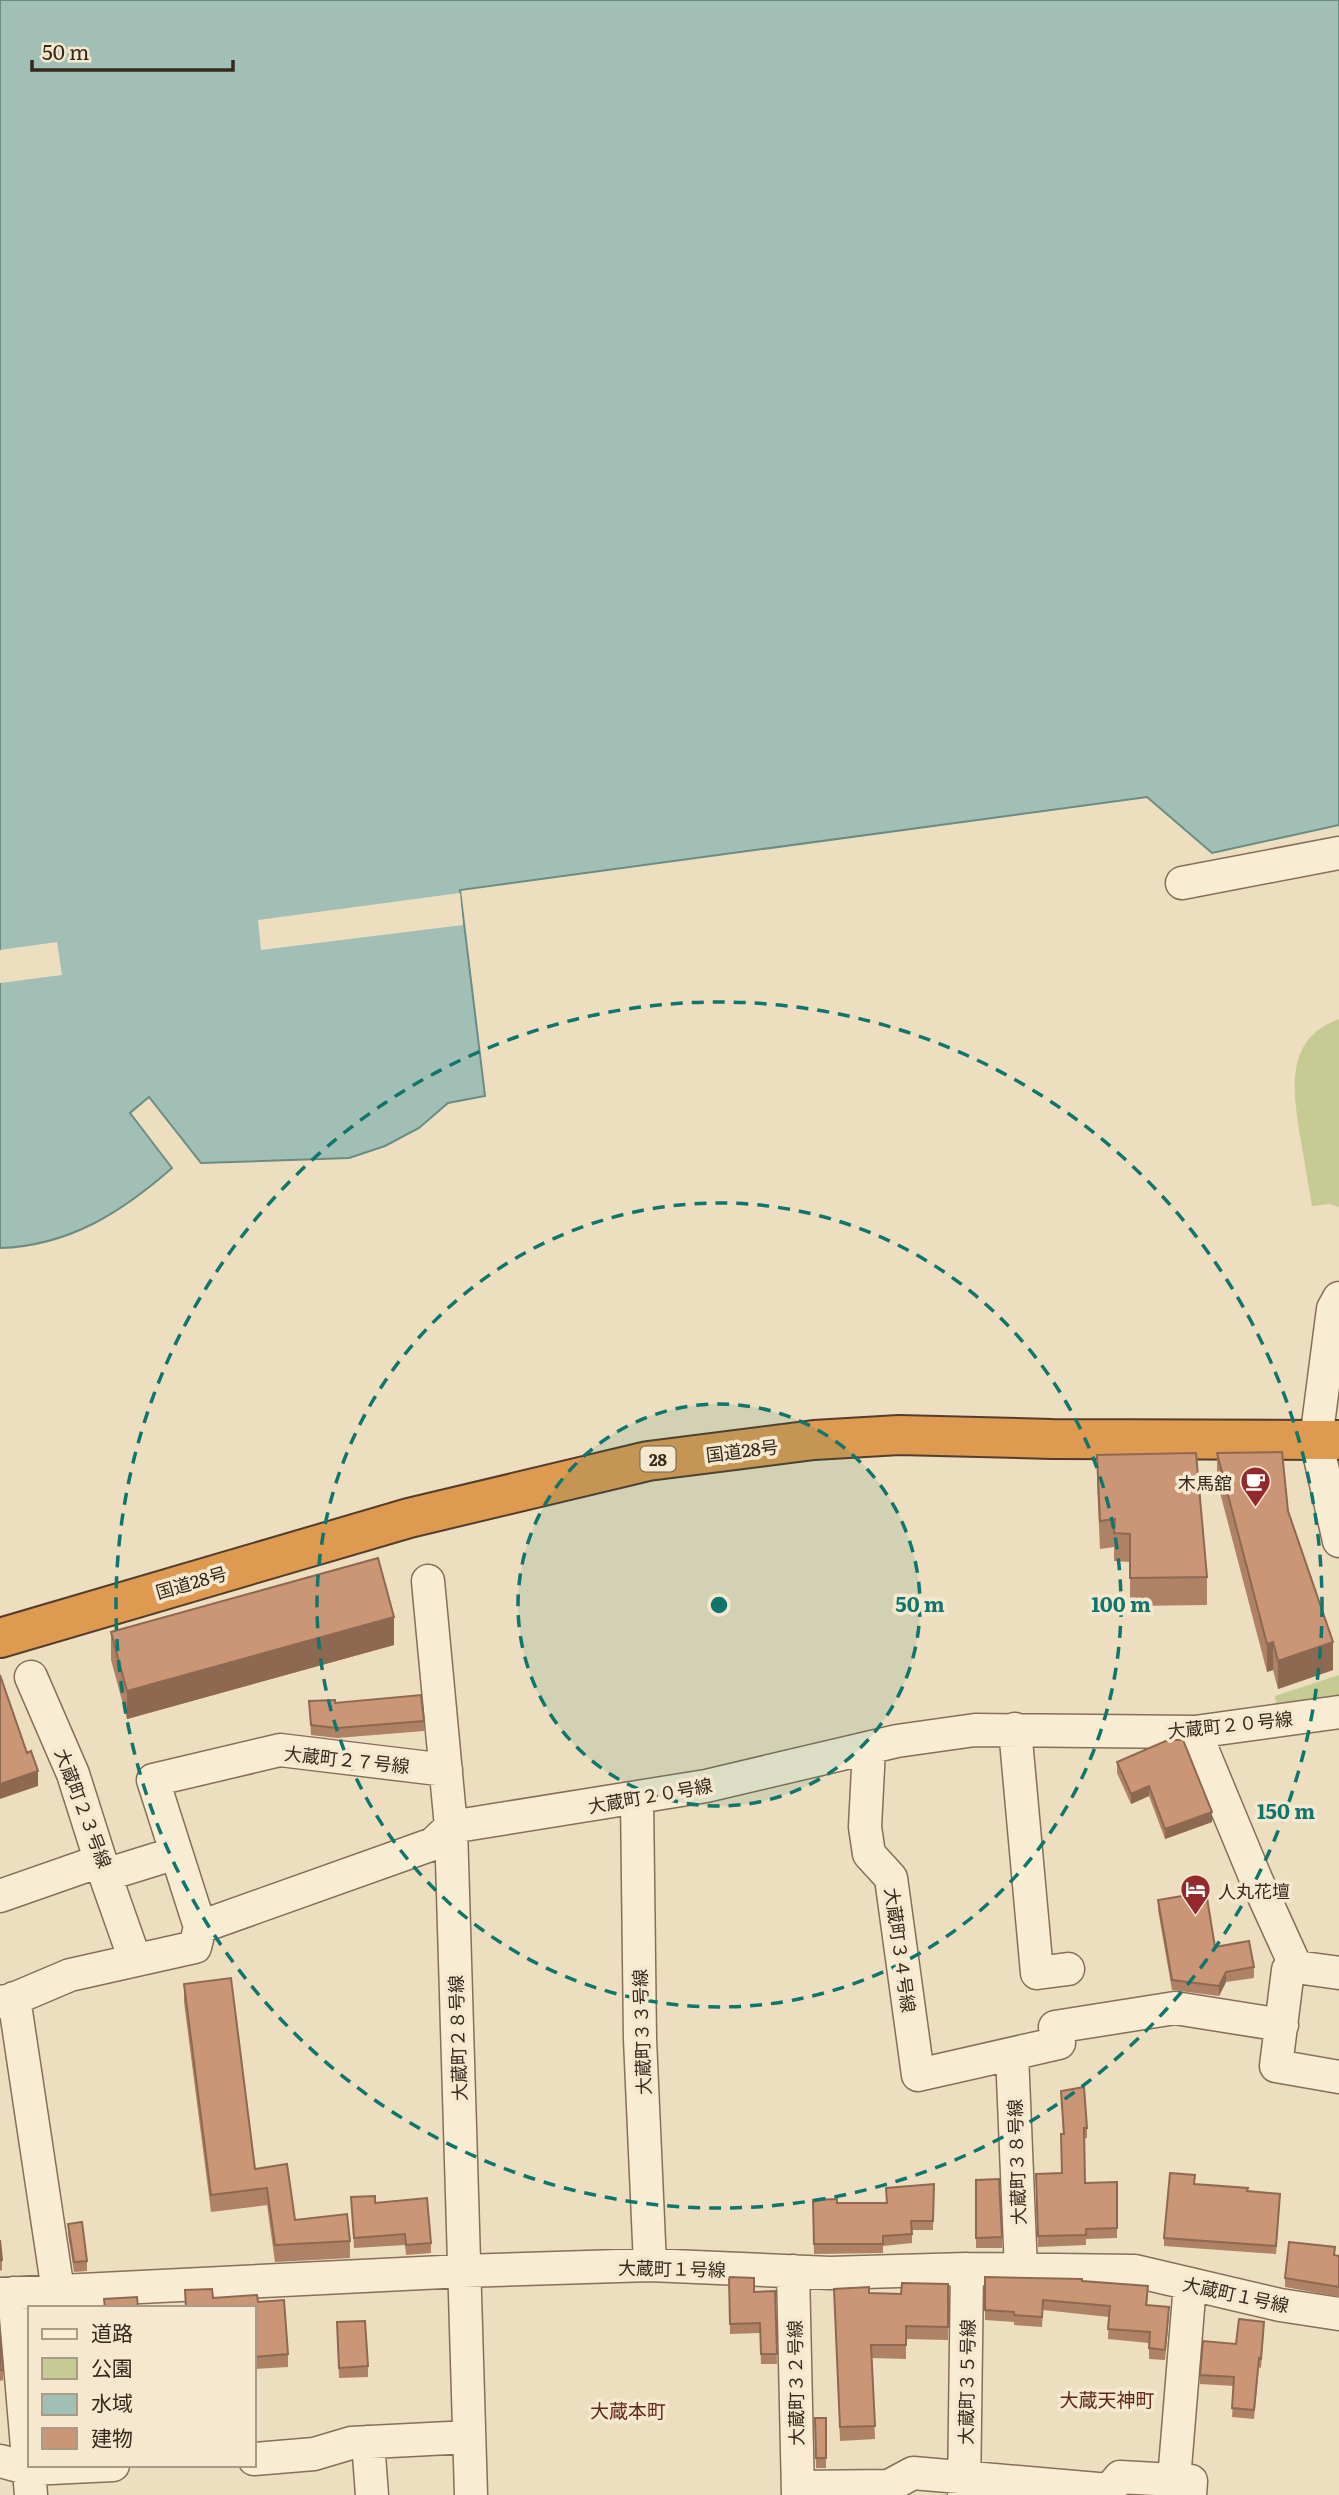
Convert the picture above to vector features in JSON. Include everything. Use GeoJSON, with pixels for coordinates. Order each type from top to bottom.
{"type":"FeatureCollection","features":[{"type":"Feature","properties":{"kind":"highway","name":"国道28号"},"geometry":{"type":"LineString","coordinates":[[0,1638],[409,1518],[648,1461],[814,1440],[899,1435],[1065,1440],[1327,1440]]}},
{"type":"Feature","properties":{"kind":"street"},"geometry":{"type":"LineString","coordinates":[[1182,883],[1339,853]]}},
{"type":"Feature","properties":{"kind":"street"},"geometry":{"type":"LineString","coordinates":[[1339,1298],[1333,1308],[1327,1440],[1339,1541]]}},
{"type":"Feature","properties":{"kind":"street","name":"大蔵町２８号線"},"geometry":{"type":"LineString","coordinates":[[428,1581],[450,1827],[471,2495]]}},
{"type":"Feature","properties":{"kind":"street","name":"大蔵町２３号線"},"geometry":{"type":"LineString","coordinates":[[31,1677],[73,1774],[103,1868],[176,1853]]}},
{"type":"Feature","properties":{"kind":"street","name":"大蔵町２０号線"},"geometry":{"type":"LineString","coordinates":[[200,1927],[433,1844],[450,1827],[706,1786],[897,1741],[975,1730],[1195,1732],[1339,1712]]}},
{"type":"Feature","properties":{"kind":"street"},"geometry":{"type":"LineString","coordinates":[[1015,1729],[1037,1973],[1068,1969]]}},
{"type":"Feature","properties":{"kind":"street"},"geometry":{"type":"LineString","coordinates":[[1195,1732],[1256,1879],[1297,1967]]}},
{"type":"Feature","properties":{"kind":"street","name":"大蔵町３４号線"},"geometry":{"type":"LineString","coordinates":[[869,1749],[865,1826],[869,1854],[891,1878],[918,2075],[1012,2054]]}},
{"type":"Feature","properties":{"kind":"street","name":"大蔵町２７号線"},"geometry":{"type":"LineString","coordinates":[[200,1927],[153,1780],[280,1750],[446,1770]]}},
{"type":"Feature","properties":{"kind":"street","name":"大蔵町３３号線"},"geometry":{"type":"LineString","coordinates":[[637,1798],[640,2039],[650,2265]]}},
{"type":"Feature","properties":{"kind":"street"},"geometry":{"type":"LineString","coordinates":[[0,1896],[103,1868],[135,1960]]}},
{"type":"Feature","properties":{"kind":"street"},"geometry":{"type":"LineString","coordinates":[[58,2291],[7,2000],[70,1975],[195,1947],[200,1927]]}},
{"type":"Feature","properties":{"kind":"street"},"geometry":{"type":"LineString","coordinates":[[1339,1973],[1297,1967],[1288,1970],[1276,2066],[1339,2077]]}},
{"type":"Feature","properties":{"kind":"street"},"geometry":{"type":"LineString","coordinates":[[1012,2054],[1059,2043],[1055,2027],[1175,2008],[1282,2025]]}},
{"type":"Feature","properties":{"kind":"street","name":"大蔵町３８号線"},"geometry":{"type":"LineString","coordinates":[[1012,2054],[1021,2270]]}},
{"type":"Feature","properties":{"kind":"street","name":"大蔵町１号線"},"geometry":{"type":"LineString","coordinates":[[7,2293],[463,2271],[650,2265],[830,2273],[967,2269],[1135,2271],[1280,2305],[1339,2314]]}},
{"type":"Feature","properties":{"kind":"street","name":"大蔵町３５号線"},"geometry":{"type":"LineString","coordinates":[[965,2487],[967,2269]]}},
{"type":"Feature","properties":{"kind":"street","name":"大蔵町３２号線"},"geometry":{"type":"LineString","coordinates":[[793,2271],[798,2491]]}},
{"type":"Feature","properties":{"kind":"street"},"geometry":{"type":"LineString","coordinates":[[798,2491],[888,2486],[913,2473],[965,2487],[1109,2490],[1120,2477],[1182,2488],[1191,2284]]}},
{"type":"Feature","properties":{"kind":"street"},"geometry":{"type":"LineString","coordinates":[[7,2293],[20,2475],[94,2467]]}},
{"type":"Feature","properties":{"kind":"street"},"geometry":{"type":"LineString","coordinates":[[256,2459],[314,2454],[351,2443],[469,2437]]}},
{"type":"Feature","properties":{"kind":"street"},"geometry":{"type":"LineString","coordinates":[[368,2442],[372,2495]]}},
{"type":"Feature","properties":{"kind":"green space"},"geometry":{"type":"Polygon","coordinates":[[[1339,1019],[1339,1207],[1330,1204],[1312,1206],[1295,1101],[1296,1068],[1309,1039],[1321,1028],[1339,1019]]]}},
{"type":"Feature","properties":{"kind":"green space"},"geometry":{"type":"Polygon","coordinates":[[[1339,1675],[1339,1698],[1277,1707],[1275,1696],[1339,1675]]]}},
{"type":"Feature","properties":{"kind":"water"},"geometry":{"type":"Polygon","coordinates":[[[0,0],[1339,0],[1339,825],[1212,853],[1147,797],[460,890],[485,1096],[448,1103],[419,1128],[385,1146],[349,1158],[201,1163],[149,1097],[130,1113],[172,1168],[134,1199],[93,1224],[49,1241],[0,1248],[0,0]]]}},
{"type":"Feature","properties":{"kind":"pier"},"geometry":{"type":"Polygon","coordinates":[[[460,893],[463,925],[261,950],[258,920],[460,893]]]}},
{"type":"Feature","properties":{"kind":"pier"},"geometry":{"type":"Polygon","coordinates":[[[57,942],[62,975],[0,983],[0,950],[57,942]]]}},
{"type":"Feature","properties":{"kind":"building"},"geometry":{"type":"Polygon","coordinates":[[[1282,1452],[1288,1511],[1333,1642],[1278,1661],[1273,1642],[1267,1644],[1217,1453],[1282,1452]]]}},
{"type":"Feature","properties":{"kind":"building"},"geometry":{"type":"Polygon","coordinates":[[[1196,1453],[1207,1577],[1130,1578],[1130,1534],[1114,1533],[1115,1519],[1100,1521],[1097,1455],[1196,1453]]]}},
{"type":"Feature","properties":{"kind":"building"},"geometry":{"type":"Polygon","coordinates":[[[378,1558],[394,1617],[127,1691],[111,1632],[378,1558]]]}},
{"type":"Feature","properties":{"kind":"building"},"geometry":{"type":"Polygon","coordinates":[[[0,1675],[27,1753],[31,1751],[38,1771],[0,1784],[0,1675]]]}},
{"type":"Feature","properties":{"kind":"building"},"geometry":{"type":"Polygon","coordinates":[[[421,1695],[424,1721],[337,1728],[311,1725],[309,1701],[335,1700],[335,1703],[421,1695]]]}},
{"type":"Feature","properties":{"kind":"building"},"geometry":{"type":"Polygon","coordinates":[[[1168,1740],[1183,1740],[1212,1812],[1165,1829],[1149,1786],[1131,1794],[1117,1762],[1168,1740]]]}},
{"type":"Feature","properties":{"kind":"building"},"geometry":{"type":"Polygon","coordinates":[[[1206,1892],[1215,1947],[1249,1941],[1254,1967],[1226,1972],[1219,1986],[1172,1980],[1158,1900],[1206,1892]]]}},
{"type":"Feature","properties":{"kind":"building"},"geometry":{"type":"Polygon","coordinates":[[[231,1978],[255,2169],[287,2164],[295,2220],[347,2214],[350,2241],[275,2245],[267,2188],[211,2195],[184,1984],[231,1978]]]}},
{"type":"Feature","properties":{"kind":"building"},"geometry":{"type":"Polygon","coordinates":[[[1084,2087],[1087,2128],[1084,2128],[1085,2183],[1117,2182],[1117,2228],[1086,2229],[1086,2235],[1038,2236],[1036,2174],[1062,2173],[1061,2134],[1064,2134],[1061,2091],[1084,2087]]]}},
{"type":"Feature","properties":{"kind":"building"},"geometry":{"type":"Polygon","coordinates":[[[1170,2173],[1195,2175],[1194,2184],[1248,2188],[1247,2191],[1280,2194],[1276,2246],[1164,2238],[1170,2173]]]}},
{"type":"Feature","properties":{"kind":"building"},"geometry":{"type":"Polygon","coordinates":[[[999,2179],[1002,2237],[976,2238],[976,2180],[999,2179]]]}},
{"type":"Feature","properties":{"kind":"building"},"geometry":{"type":"Polygon","coordinates":[[[934,2184],[933,2221],[911,2221],[912,2234],[883,2236],[883,2244],[814,2244],[813,2200],[887,2203],[886,2188],[934,2184]]]}},
{"type":"Feature","properties":{"kind":"building"},"geometry":{"type":"Polygon","coordinates":[[[375,2196],[375,2203],[427,2198],[431,2243],[406,2245],[405,2234],[354,2238],[351,2197],[375,2196]]]}},
{"type":"Feature","properties":{"kind":"building"},"geometry":{"type":"Polygon","coordinates":[[[82,2222],[87,2261],[74,2262],[68,2224],[82,2222]]]}},
{"type":"Feature","properties":{"kind":"building"},"geometry":{"type":"Polygon","coordinates":[[[1289,2242],[1335,2247],[1334,2255],[1339,2256],[1339,2287],[1285,2278],[1289,2242]]]}},
{"type":"Feature","properties":{"kind":"building"},"geometry":{"type":"Polygon","coordinates":[[[729,2277],[754,2278],[754,2292],[775,2291],[777,2354],[761,2354],[760,2323],[730,2324],[729,2277]]]}},
{"type":"Feature","properties":{"kind":"building"},"geometry":{"type":"Polygon","coordinates":[[[985,2277],[1082,2279],[1148,2286],[1146,2305],[1169,2307],[1165,2350],[1149,2348],[1150,2332],[1108,2329],[1110,2306],[1043,2300],[1042,2317],[985,2310],[985,2277]]]}},
{"type":"Feature","properties":{"kind":"building"},"geometry":{"type":"Polygon","coordinates":[[[902,2283],[948,2284],[948,2327],[906,2326],[906,2345],[871,2345],[875,2426],[840,2427],[834,2289],[869,2287],[869,2293],[901,2294],[902,2283]]]}},
{"type":"Feature","properties":{"kind":"building"},"geometry":{"type":"Polygon","coordinates":[[[212,2289],[213,2298],[257,2295],[258,2302],[284,2300],[288,2354],[256,2357],[256,2306],[186,2306],[185,2290],[212,2289]]]}},
{"type":"Feature","properties":{"kind":"building"},"geometry":{"type":"Polygon","coordinates":[[[137,2297],[138,2306],[105,2306],[104,2299],[137,2297]]]}},
{"type":"Feature","properties":{"kind":"building"},"geometry":{"type":"Polygon","coordinates":[[[1239,2319],[1264,2322],[1254,2410],[1232,2408],[1234,2377],[1200,2375],[1203,2341],[1236,2344],[1239,2319]]]}},
{"type":"Feature","properties":{"kind":"building"},"geometry":{"type":"Polygon","coordinates":[[[365,2321],[368,2366],[339,2368],[337,2322],[365,2321]]]}},
{"type":"Feature","properties":{"kind":"building"},"geometry":{"type":"Polygon","coordinates":[[[0,2336],[3,2370],[0,2370],[0,2336]]]}},
{"type":"Feature","properties":{"kind":"building"},"geometry":{"type":"Polygon","coordinates":[[[815,2418],[826,2418],[826,2458],[816,2458],[815,2418]]]}},
{"type":"Feature","properties":{"kind":"place","name":"木馬舘"},"geometry":{"type":"Point","coordinates":[1255,1509]}},
{"type":"Feature","properties":{"kind":"place","name":"人丸花壇"},"geometry":{"type":"Point","coordinates":[1195,1917]}},
{"type":"Feature","properties":{"kind":"district","name":"大蔵天神町"},"geometry":{"type":"Point","coordinates":[1107,2399]}},
{"type":"Feature","properties":{"kind":"district","name":"大蔵本町"},"geometry":{"type":"Point","coordinates":[628,2410]}}]}
